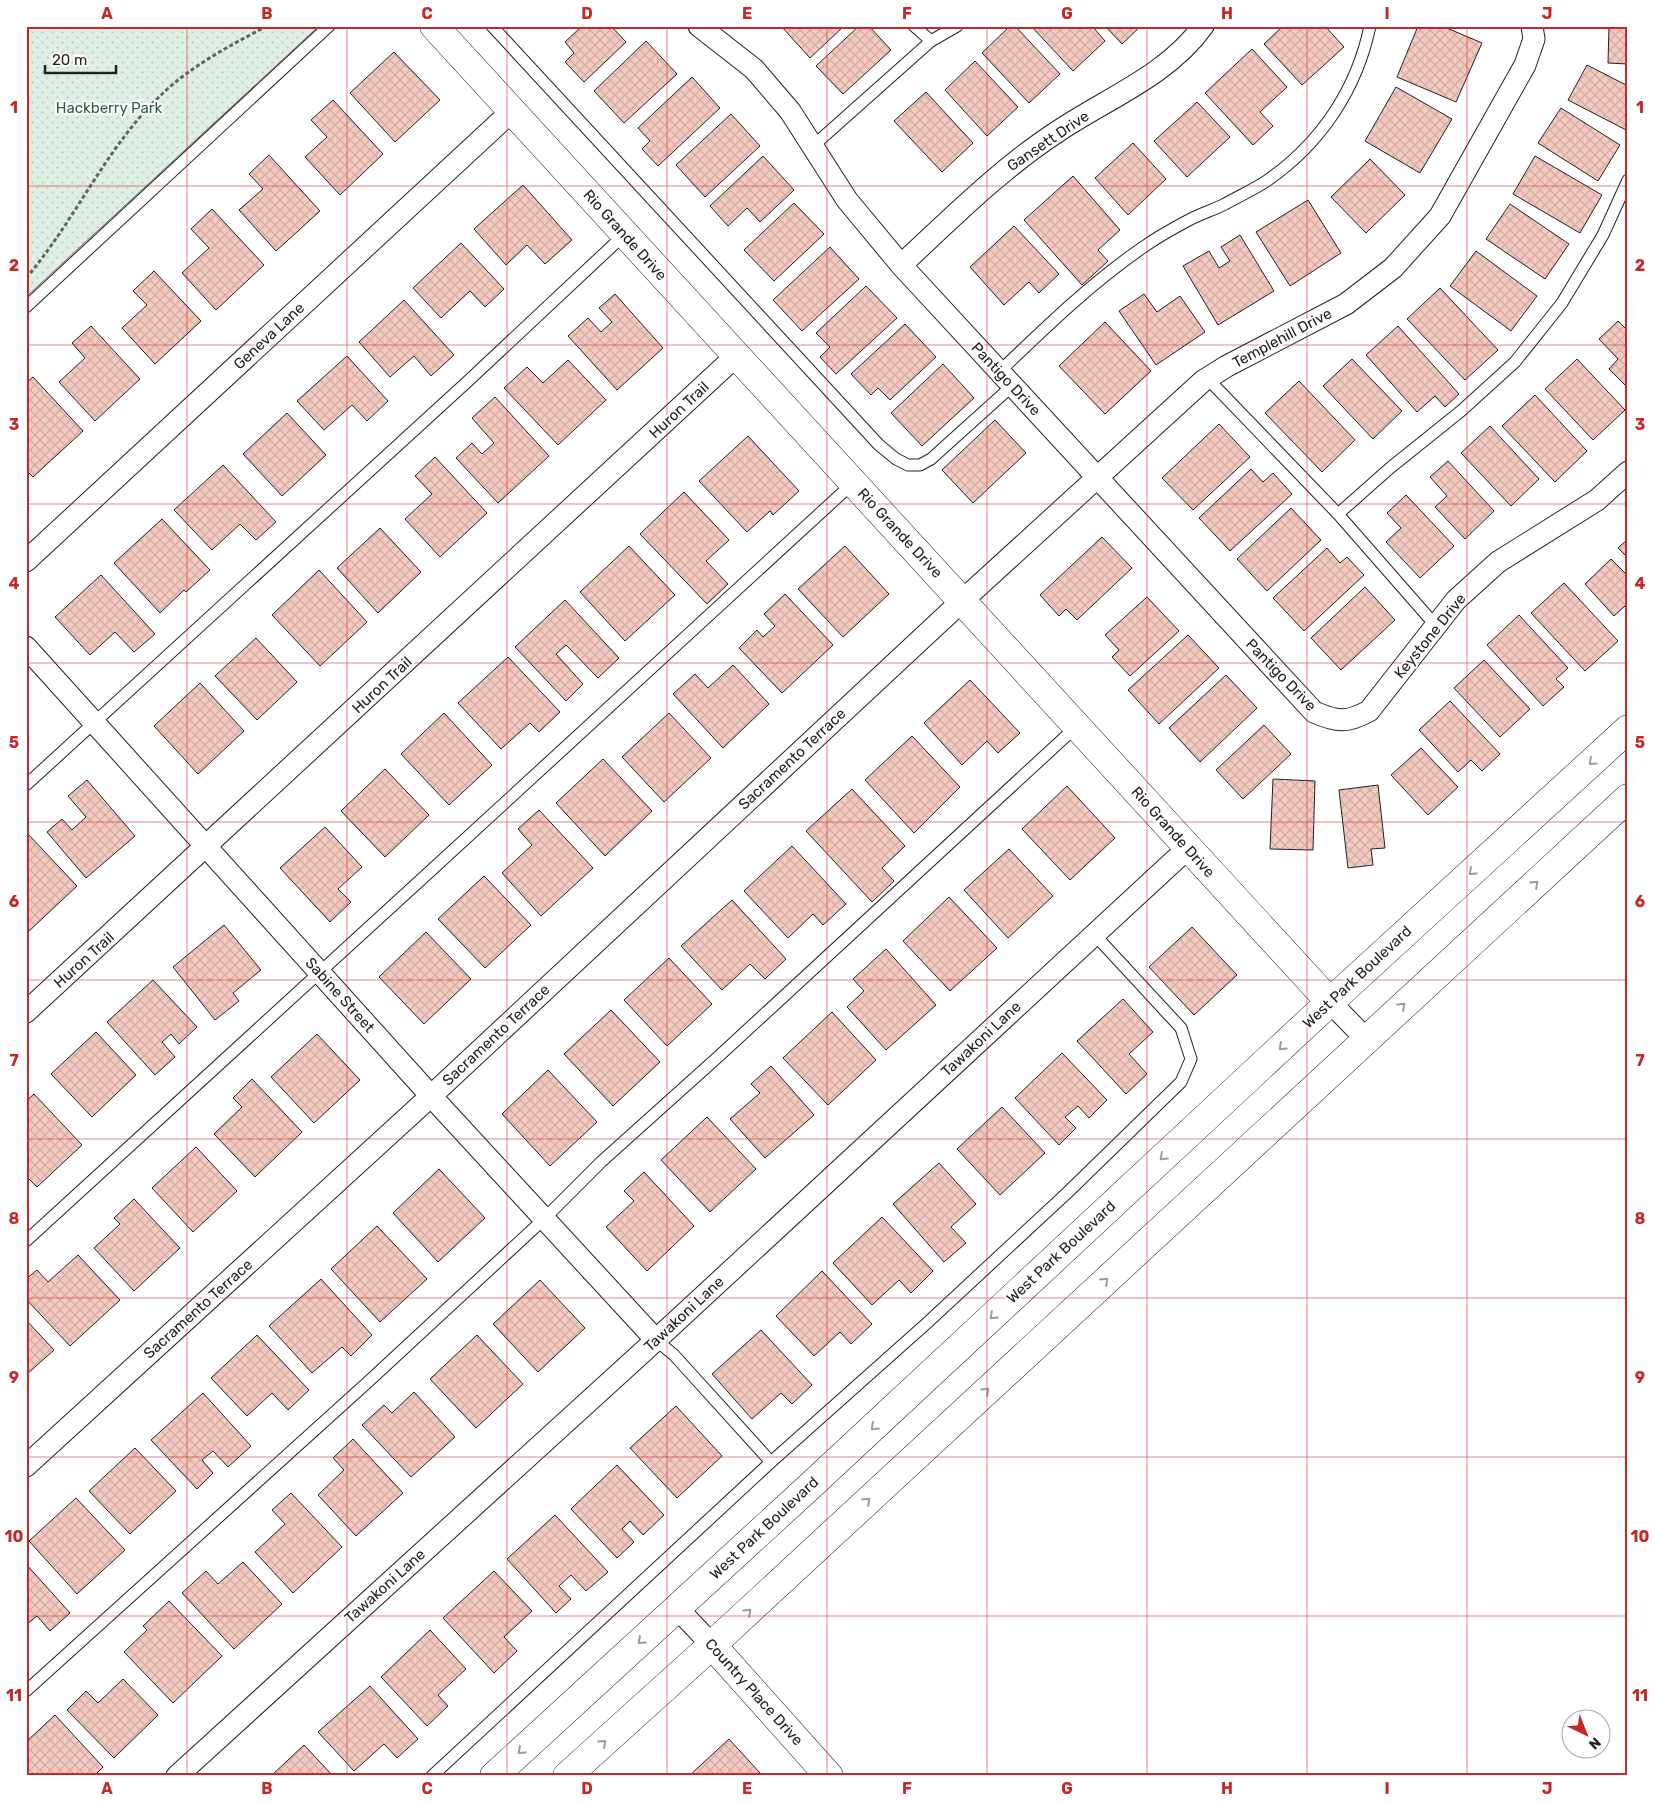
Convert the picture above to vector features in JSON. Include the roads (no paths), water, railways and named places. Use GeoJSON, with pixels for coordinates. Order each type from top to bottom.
{"type":"FeatureCollection","features":[{"type":"Feature","properties":{"kind":"main road","name":"Rio Grande Drive"},"geometry":{"type":"LineString","coordinates":[[434,26],[1330,1002]]}},
{"type":"Feature","properties":{"kind":"main road","name":"West Park Boulevard"},"geometry":{"type":"LineString","coordinates":[[494,1776],[1330,1002],[1623,744]]}},
{"type":"Feature","properties":{"kind":"main road"},"geometry":{"type":"LineString","coordinates":[[567,1776],[712,1645],[1628,798]]}},
{"type":"Feature","properties":{"kind":"main road","name":"Country Place Drive"},"geometry":{"type":"LineString","coordinates":[[712,1645],[829,1776]]}},
{"type":"Feature","properties":{"kind":"street","name":"Pantigo Drive"},"geometry":{"type":"LineString","coordinates":[[699,26],[754,69],[790,112],[847,200],[901,265],[1314,712],[1328,718]]}},
{"type":"Feature","properties":{"kind":"street","name":"Gansett Drive"},"geometry":{"type":"LineString","coordinates":[[901,265],[1001,173],[1060,130],[1154,74],[1196,35],[1203,26]]}},
{"type":"Feature","properties":{"kind":"street","name":"Templehill Drive"},"geometry":{"type":"LineString","coordinates":[[962,601],[1207,378],[1346,304],[1393,268],[1440,216],[1525,65],[1534,38],[1532,26]]}},
{"type":"Feature","properties":{"kind":"street","name":"Geneva Lane"},"geometry":{"type":"LineString","coordinates":[[26,561],[512,111]]}},
{"type":"Feature","properties":{"kind":"street","name":"Huron Trail"},"geometry":{"type":"LineString","coordinates":[[26,1012],[207,847],[736,356]]}},
{"type":"Feature","properties":{"kind":"street","name":"Keystone Drive"},"geometry":{"type":"LineString","coordinates":[[1328,718],[1343,721],[1356,718],[1369,711],[1456,600],[1498,562],[1597,500],[1628,472]]}},
{"type":"Feature","properties":{"kind":"street","name":"Sacramento Terrace"},"geometry":{"type":"LineString","coordinates":[[26,1466],[431,1096],[962,601]]}},
{"type":"Feature","properties":{"kind":"street","name":"Sabine Street"},"geometry":{"type":"LineString","coordinates":[[26,647],[320,974],[656,1340]]}},
{"type":"Feature","properties":{"kind":"street","name":"Tawakoni Lane"},"geometry":{"type":"LineString","coordinates":[[176,1776],[656,1340],[1188,848]]}},
{"type":"Feature","properties":{"kind":"street","name":"Rio Grande Drive"},"geometry":{"type":"LineString","coordinates":[[1330,1002],[1366,1039]]}},
{"type":"Feature","properties":{"kind":"street","name":"Country Place Drive"},"geometry":{"type":"LineString","coordinates":[[677,1608],[712,1645]]}},
{"type":"Feature","properties":{"kind":"lane"},"geometry":{"type":"LineString","coordinates":[[26,307],[329,26]]}},
{"type":"Feature","properties":{"kind":"lane"},"geometry":{"type":"LineString","coordinates":[[492,26],[813,376],[879,445],[908,466],[920,465],[931,459],[1006,379],[1040,333],[1103,277],[1143,247],[1187,221],[1223,205],[1267,180],[1297,158],[1321,132],[1356,75],[1370,26]]}},
{"type":"Feature","properties":{"kind":"lane"},"geometry":{"type":"LineString","coordinates":[[914,26],[931,41]]}},
{"type":"Feature","properties":{"kind":"lane"},"geometry":{"type":"LineString","coordinates":[[812,146],[931,41],[957,26]]}},
{"type":"Feature","properties":{"kind":"lane"},"geometry":{"type":"LineString","coordinates":[[1338,514],[1390,468],[1461,411],[1515,362],[1562,303],[1603,235],[1628,180]]}},
{"type":"Feature","properties":{"kind":"lane"},"geometry":{"type":"LineString","coordinates":[[26,785],[474,375],[625,234]]}},
{"type":"Feature","properties":{"kind":"lane"},"geometry":{"type":"LineString","coordinates":[[1207,378],[1338,514],[1436,626]]}},
{"type":"Feature","properties":{"kind":"lane"},"geometry":{"type":"LineString","coordinates":[[26,1241],[320,974],[853,483]]}},
{"type":"Feature","properties":{"kind":"lane"},"geometry":{"type":"LineString","coordinates":[[26,1691],[369,1380],[544,1219],[601,1162],[719,1056],[1077,726]]}},
{"type":"Feature","properties":{"kind":"lane"},"geometry":{"type":"LineString","coordinates":[[432,1776],[772,1462],[927,1323],[1067,1193],[1181,1082],[1191,1058],[1181,1028],[1094,934]]}},
{"type":"Feature","properties":{"kind":"lane"},"geometry":{"type":"LineString","coordinates":[[656,1340],[674,1355],[772,1462]]}},
{"type":"Feature","properties":{"kind":"park label","name":"Hackberry Park"},"geometry":{"type":"Point","coordinates":[109,108]}}]}
